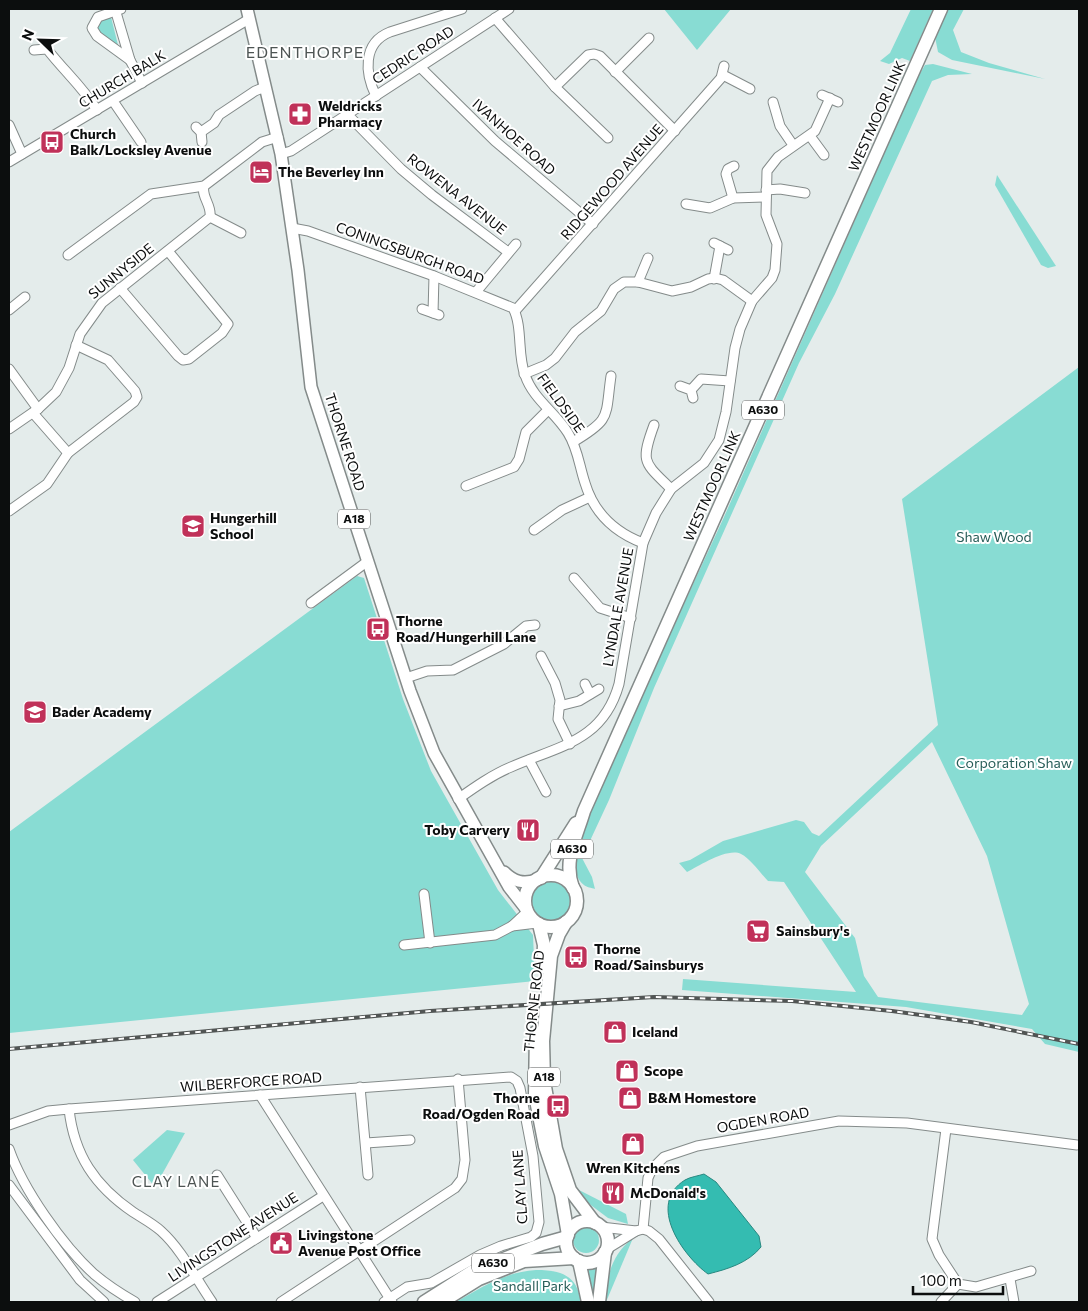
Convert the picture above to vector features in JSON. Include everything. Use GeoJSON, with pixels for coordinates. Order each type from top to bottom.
{"type":"FeatureCollection","features":[{"type":"Feature","properties":{"kind":"highway","name":"WESTMOOR LINK"},"geometry":{"type":"LineString","coordinates":[[573,888],[568,868],[569,859],[584,811],[941,9]]}},
{"type":"Feature","properties":{"kind":"highway","name":"WESTMOOR LINK"},"geometry":{"type":"LineString","coordinates":[[539,879],[584,811]]}},
{"type":"Feature","properties":{"kind":"highway","name":"A18"},"geometry":{"type":"LineString","coordinates":[[539,879],[558,877],[573,888],[576,905],[574,913],[566,922]]}},
{"type":"Feature","properties":{"kind":"highway"},"geometry":{"type":"LineString","coordinates":[[527,911],[526,897],[528,889],[539,879]]}},
{"type":"Feature","properties":{"kind":"highway","name":"A18"},"geometry":{"type":"LineString","coordinates":[[527,911],[538,924]]}},
{"type":"Feature","properties":{"kind":"highway"},"geometry":{"type":"LineString","coordinates":[[538,924],[553,927],[566,922]]}},
{"type":"Feature","properties":{"kind":"highway","name":"THORNE ROAD"},"geometry":{"type":"LineString","coordinates":[[566,922],[551,956],[543,1041],[544,1081],[556,1149],[570,1190],[598,1225]]}},
{"type":"Feature","properties":{"kind":"highway","name":"THORNE ROAD"},"geometry":{"type":"LineString","coordinates":[[538,924],[543,937],[544,954],[534,1049],[534,1081],[545,1146],[561,1194],[568,1236]]}},
{"type":"Feature","properties":{"kind":"highway"},"geometry":{"type":"LineString","coordinates":[[588,1302],[576,1260],[568,1249],[568,1236],[579,1223],[598,1225],[607,1237],[599,1302]]}},
{"type":"Feature","properties":{"kind":"highway","name":"A630"},"geometry":{"type":"LineString","coordinates":[[424,1302],[473,1271],[568,1236]]}},
{"type":"Feature","properties":{"kind":"highway"},"geometry":{"type":"LineString","coordinates":[[576,1260],[594,1262],[606,1250]]}},
{"type":"Feature","properties":{"kind":"highway","name":"A630"},"geometry":{"type":"LineString","coordinates":[[442,1302],[479,1278],[524,1261],[576,1260]]}},
{"type":"Feature","properties":{"kind":"main road","name":"THORNE ROAD"},"geometry":{"type":"LineString","coordinates":[[248,14],[281,154],[311,387],[406,678],[434,753],[494,862]]}},
{"type":"Feature","properties":{"kind":"main road","name":"A18"},"geometry":{"type":"LineString","coordinates":[[494,862],[515,881],[529,882],[539,879]]}},
{"type":"Feature","properties":{"kind":"main road","name":"A18"},"geometry":{"type":"LineString","coordinates":[[494,862],[508,886],[527,911]]}},
{"type":"Feature","properties":{"kind":"street"},"geometry":{"type":"LineString","coordinates":[[130,60],[97,36],[93,31],[94,20],[117,9],[130,60],[142,84]]}},
{"type":"Feature","properties":{"kind":"street"},"geometry":{"type":"LineString","coordinates":[[376,96],[367,74],[370,52],[379,37],[462,9]]}},
{"type":"Feature","properties":{"kind":"street","name":"CEDRIC ROAD"},"geometry":{"type":"LineString","coordinates":[[281,154],[291,151],[509,9]]}},
{"type":"Feature","properties":{"kind":"street","name":"CHURCH BALK"},"geometry":{"type":"LineString","coordinates":[[9,162],[142,84],[248,14]]}},
{"type":"Feature","properties":{"kind":"street"},"geometry":{"type":"LineString","coordinates":[[495,18],[555,86],[608,138]]}},
{"type":"Feature","properties":{"kind":"street"},"geometry":{"type":"LineString","coordinates":[[615,72],[648,38]]}},
{"type":"Feature","properties":{"kind":"street"},"geometry":{"type":"LineString","coordinates":[[34,50],[47,49],[63,69],[83,88],[97,110]]}},
{"type":"Feature","properties":{"kind":"street"},"geometry":{"type":"LineString","coordinates":[[555,86],[588,55],[600,56],[675,131]]}},
{"type":"Feature","properties":{"kind":"street","name":"IVANHOE ROAD"},"geometry":{"type":"LineString","coordinates":[[420,67],[495,141],[593,224]]}},
{"type":"Feature","properties":{"kind":"street","name":"RIDGEWOOD AVENUE"},"geometry":{"type":"LineString","coordinates":[[515,311],[675,131],[724,71],[750,89]]}},
{"type":"Feature","properties":{"kind":"street"},"geometry":{"type":"LineString","coordinates":[[200,134],[214,123],[219,115],[255,91],[265,87]]}},
{"type":"Feature","properties":{"kind":"street"},"geometry":{"type":"LineString","coordinates":[[824,155],[810,136],[819,125],[830,98]]}},
{"type":"Feature","properties":{"kind":"street"},"geometry":{"type":"LineString","coordinates":[[113,101],[141,142]]}},
{"type":"Feature","properties":{"kind":"street"},"geometry":{"type":"LineString","coordinates":[[773,102],[780,126],[793,145]]}},
{"type":"Feature","properties":{"kind":"street"},"geometry":{"type":"LineString","coordinates":[[766,116],[776,113]]}},
{"type":"Feature","properties":{"kind":"street","name":"ROWENA AVENUE"},"geometry":{"type":"LineString","coordinates":[[348,114],[401,169],[508,252]]}},
{"type":"Feature","properties":{"kind":"street"},"geometry":{"type":"LineString","coordinates":[[9,125],[22,154]]}},
{"type":"Feature","properties":{"kind":"street","name":"LYNDALE AVENUE"},"geometry":{"type":"LineString","coordinates":[[458,799],[499,773],[570,744],[594,727],[612,704],[619,684],[643,544],[656,513],[671,489],[704,463],[714,450],[722,430],[740,329],[752,301],[772,278],[775,270],[776,244],[766,215],[766,178],[770,165],[793,145],[810,136]]}},
{"type":"Feature","properties":{"kind":"street"},"geometry":{"type":"LineString","coordinates":[[66,256],[151,194],[204,186],[262,142],[278,137]]}},
{"type":"Feature","properties":{"kind":"street"},"geometry":{"type":"LineString","coordinates":[[733,198],[726,174],[728,168],[734,166]]}},
{"type":"Feature","properties":{"kind":"street"},"geometry":{"type":"LineString","coordinates":[[204,186],[203,195],[210,205],[210,217],[241,233]]}},
{"type":"Feature","properties":{"kind":"street"},"geometry":{"type":"LineString","coordinates":[[686,204],[710,208],[733,198],[766,194],[780,189],[805,193]]}},
{"type":"Feature","properties":{"kind":"street","name":"SUNNYSIDE"},"geometry":{"type":"LineString","coordinates":[[9,429],[36,411],[61,384],[76,345],[92,315],[102,303],[210,217]]}},
{"type":"Feature","properties":{"kind":"street","name":"CONINGSBURGH ROAD"},"geometry":{"type":"LineString","coordinates":[[292,228],[308,231],[434,276],[509,305],[515,311]]}},
{"type":"Feature","properties":{"kind":"street"},"geometry":{"type":"LineString","coordinates":[[476,292],[516,244]]}},
{"type":"Feature","properties":{"kind":"street"},"geometry":{"type":"LineString","coordinates":[[714,278],[717,254],[721,246]]}},
{"type":"Feature","properties":{"kind":"street"},"geometry":{"type":"LineString","coordinates":[[120,288],[178,356],[183,360],[189,359],[225,331],[228,324],[168,251]]}},
{"type":"Feature","properties":{"kind":"street"},"geometry":{"type":"LineString","coordinates":[[638,282],[648,258]]}},
{"type":"Feature","properties":{"kind":"street"},"geometry":{"type":"LineString","coordinates":[[422,309],[436,314],[434,276]]}},
{"type":"Feature","properties":{"kind":"street"},"geometry":{"type":"LineString","coordinates":[[524,374],[546,365],[555,358],[575,332],[600,311],[610,294],[619,284],[630,281],[638,282],[672,291],[691,287],[714,278],[723,280],[752,301]]}},
{"type":"Feature","properties":{"kind":"street"},"geometry":{"type":"LineString","coordinates":[[9,310],[25,298]]}},
{"type":"Feature","properties":{"kind":"street","name":"FIELDSIDE"},"geometry":{"type":"LineString","coordinates":[[515,311],[524,374],[530,388],[566,430],[573,442],[590,497],[596,509],[614,529],[624,536],[643,544]]}},
{"type":"Feature","properties":{"kind":"street"},"geometry":{"type":"LineString","coordinates":[[9,510],[47,484],[68,453],[134,402],[137,397],[137,394],[108,360],[76,345]]}},
{"type":"Feature","properties":{"kind":"street"},"geometry":{"type":"LineString","coordinates":[[9,369],[36,411],[68,453]]}},
{"type":"Feature","properties":{"kind":"street"},"geometry":{"type":"LineString","coordinates":[[573,442],[595,429],[604,419],[609,407],[611,376]]}},
{"type":"Feature","properties":{"kind":"street"},"geometry":{"type":"LineString","coordinates":[[680,386],[692,394],[701,379],[730,381]]}},
{"type":"Feature","properties":{"kind":"street"},"geometry":{"type":"LineString","coordinates":[[464,487],[514,467],[519,459],[526,432],[548,410]]}},
{"type":"Feature","properties":{"kind":"street"},"geometry":{"type":"LineString","coordinates":[[654,425],[646,448],[646,460],[652,470],[671,489]]}},
{"type":"Feature","properties":{"kind":"street"},"geometry":{"type":"LineString","coordinates":[[534,530],[562,510],[590,497]]}},
{"type":"Feature","properties":{"kind":"street"},"geometry":{"type":"LineString","coordinates":[[311,603],[368,561]]}},
{"type":"Feature","properties":{"kind":"street"},"geometry":{"type":"LineString","coordinates":[[574,578],[600,608],[631,618]]}},
{"type":"Feature","properties":{"kind":"street"},"geometry":{"type":"LineString","coordinates":[[406,678],[427,671],[453,670],[504,644],[526,626],[535,625]]}},
{"type":"Feature","properties":{"kind":"street"},"geometry":{"type":"LineString","coordinates":[[541,656],[554,683],[560,706],[558,714],[559,723],[570,744]]}},
{"type":"Feature","properties":{"kind":"street"},"geometry":{"type":"LineString","coordinates":[[585,684],[590,694]]}},
{"type":"Feature","properties":{"kind":"street"},"geometry":{"type":"LineString","coordinates":[[560,706],[572,704],[599,689]]}},
{"type":"Feature","properties":{"kind":"street"},"geometry":{"type":"LineString","coordinates":[[528,760],[546,792]]}},
{"type":"Feature","properties":{"kind":"street"},"geometry":{"type":"LineString","coordinates":[[424,894],[430,943]]}},
{"type":"Feature","properties":{"kind":"street"},"geometry":{"type":"LineString","coordinates":[[404,945],[494,935],[512,926],[527,911]]}},
{"type":"Feature","properties":{"kind":"street"},"geometry":{"type":"LineString","coordinates":[[512,926],[538,924]]}},
{"type":"Feature","properties":{"kind":"street","name":"WILBERFORCE ROAD"},"geometry":{"type":"LineString","coordinates":[[9,1125],[48,1111],[498,1077]]}},
{"type":"Feature","properties":{"kind":"street","name":"CLAY LANE"},"geometry":{"type":"LineString","coordinates":[[388,1301],[407,1287],[431,1283],[480,1255],[531,1237],[536,1233],[540,1222],[533,1156],[520,1088],[517,1081],[511,1077],[498,1077]]}},
{"type":"Feature","properties":{"kind":"street"},"geometry":{"type":"LineString","coordinates":[[281,1302],[450,1193],[462,1180],[465,1160],[458,1079]]}},
{"type":"Feature","properties":{"kind":"street"},"geometry":{"type":"LineString","coordinates":[[360,1087],[368,1175]]}},
{"type":"Feature","properties":{"kind":"street"},"geometry":{"type":"LineString","coordinates":[[260,1095],[360,1251],[388,1301]]}},
{"type":"Feature","properties":{"kind":"street"},"geometry":{"type":"LineString","coordinates":[[69,1109],[78,1150],[96,1179],[122,1204],[161,1231],[175,1247],[212,1302]]}},
{"type":"Feature","properties":{"kind":"street","name":"OGDEN ROAD"},"geometry":{"type":"LineString","coordinates":[[639,1230],[648,1178],[657,1163],[664,1157],[697,1146],[839,1120],[879,1121],[1077,1144]]}},
{"type":"Feature","properties":{"kind":"street"},"geometry":{"type":"LineString","coordinates":[[946,1129],[932,1239],[938,1255],[958,1284],[976,1287],[1010,1279],[1031,1271]]}},
{"type":"Feature","properties":{"kind":"street"},"geometry":{"type":"LineString","coordinates":[[366,1143],[411,1141]]}},
{"type":"Feature","properties":{"kind":"street"},"geometry":{"type":"LineString","coordinates":[[9,1148],[25,1185],[78,1258],[95,1274],[135,1302]]}},
{"type":"Feature","properties":{"kind":"street"},"geometry":{"type":"LineString","coordinates":[[217,1175],[257,1238]]}},
{"type":"Feature","properties":{"kind":"street"},"geometry":{"type":"LineString","coordinates":[[9,1185],[80,1280],[104,1302]]}},
{"type":"Feature","properties":{"kind":"street","name":"LIVINGSTONE AVENUE"},"geometry":{"type":"LineString","coordinates":[[158,1302],[323,1196]]}},
{"type":"Feature","properties":{"kind":"street"},"geometry":{"type":"LineString","coordinates":[[598,1225],[649,1231],[659,1239],[709,1302]]}},
{"type":"Feature","properties":{"kind":"street"},"geometry":{"type":"LineString","coordinates":[[606,1250],[639,1230]]}},
{"type":"Feature","properties":{"kind":"street"},"geometry":{"type":"LineString","coordinates":[[1010,1279],[1014,1302]]}},
{"type":"Feature","properties":{"kind":"street"},"geometry":{"type":"LineString","coordinates":[[941,1302],[958,1284]]}},
{"type":"Feature","properties":{"kind":"green space"},"geometry":{"type":"Polygon","coordinates":[[[664,9],[731,9],[697,50],[664,9]]]}},
{"type":"Feature","properties":{"kind":"green space"},"geometry":{"type":"Polygon","coordinates":[[[911,9],[933,9],[910,61],[902,58],[889,64],[880,61],[890,53],[911,9]]]}},
{"type":"Feature","properties":{"kind":"green space"},"geometry":{"type":"Polygon","coordinates":[[[948,9],[964,9],[953,30],[961,52],[989,63],[1045,79],[952,60],[938,52],[935,37],[948,9]]]}},
{"type":"Feature","properties":{"kind":"green space"},"geometry":{"type":"Polygon","coordinates":[[[111,17],[119,49],[98,34],[95,23],[111,17]]]}},
{"type":"Feature","properties":{"kind":"green space"},"geometry":{"type":"Polygon","coordinates":[[[933,64],[972,74],[948,75],[932,81],[835,294],[799,363],[654,688],[609,800],[582,858],[592,877],[595,889],[586,886],[578,878],[575,859],[589,810],[724,517],[918,77],[925,65],[933,64]]]}},
{"type":"Feature","properties":{"kind":"green space"},"geometry":{"type":"Polygon","coordinates":[[[997,175],[1056,266],[1048,268],[1041,265],[995,185],[997,175]]]}},
{"type":"Feature","properties":{"kind":"green space","name":"Shaw Wood"},"geometry":{"type":"Polygon","coordinates":[[[1079,367],[1079,1052],[1045,1044],[1032,1029],[906,1007],[682,990],[683,979],[856,992],[784,882],[768,881],[741,854],[729,853],[721,855],[687,872],[679,863],[690,860],[723,841],[796,820],[804,822],[812,833],[819,836],[938,725],[902,499],[1079,367]],[[932,742],[821,846],[805,872],[855,938],[864,976],[878,997],[1022,1015],[1029,1004],[987,856],[932,742]]]}},
{"type":"Feature","properties":{"kind":"green space"},"geometry":{"type":"Polygon","coordinates":[[[357,576],[364,578],[403,699],[431,771],[498,890],[533,935],[535,981],[9,1033],[9,832],[357,576]]]}},
{"type":"Feature","properties":{"kind":"green space"},"geometry":{"type":"Polygon","coordinates":[[[551,882],[564,888],[570,901],[564,914],[551,920],[538,914],[532,901],[538,888],[551,882]]]}},
{"type":"Feature","properties":{"kind":"green space"},"geometry":{"type":"Polygon","coordinates":[[[167,1130],[185,1133],[155,1187],[133,1160],[167,1130]]]}},
{"type":"Feature","properties":{"kind":"green space"},"geometry":{"type":"Polygon","coordinates":[[[579,1190],[626,1214],[628,1224],[608,1218],[576,1194],[579,1190]]]}},
{"type":"Feature","properties":{"kind":"green space"},"geometry":{"type":"Polygon","coordinates":[[[586,1227],[595,1231],[599,1240],[595,1249],[586,1253],[577,1249],[573,1240],[577,1231],[586,1227]]]}},
{"type":"Feature","properties":{"kind":"green space"},"geometry":{"type":"Polygon","coordinates":[[[633,1238],[605,1302],[607,1283],[615,1259],[633,1238]]]}},
{"type":"Feature","properties":{"kind":"green space"},"geometry":{"type":"Polygon","coordinates":[[[600,1263],[593,1302],[584,1267],[600,1263]]]}},
{"type":"Feature","properties":{"kind":"green space","name":"Sandall Park"},"geometry":{"type":"Polygon","coordinates":[[[536,1270],[553,1271],[572,1280],[579,1293],[581,1302],[456,1302],[504,1277],[536,1270]]]}},
{"type":"Feature","properties":{"kind":"shaded area"},"geometry":{"type":"Polygon","coordinates":[[[704,1174],[716,1182],[759,1236],[761,1247],[744,1261],[708,1274],[698,1266],[679,1243],[672,1229],[669,1216],[669,1202],[674,1190],[685,1180],[704,1174]]]}},
{"type":"Feature","properties":{"kind":"railway"},"geometry":{"type":"LineString","coordinates":[[9,1049],[430,1011],[654,997],[792,1001],[892,1011],[971,1022],[1079,1044]]}},
{"type":"Feature","properties":{"kind":"place","name":"Weldricks Pharmacy"},"geometry":{"type":"Point","coordinates":[300,114]}},
{"type":"Feature","properties":{"kind":"place","name":"Church Balk/Locksley Avenue"},"geometry":{"type":"Point","coordinates":[52,142]}},
{"type":"Feature","properties":{"kind":"place","name":"The Beverley Inn"},"geometry":{"type":"Point","coordinates":[261,172]}},
{"type":"Feature","properties":{"kind":"place","name":"Hungerhill School"},"geometry":{"type":"Point","coordinates":[193,526]}},
{"type":"Feature","properties":{"kind":"place","name":"Thorne Road/Hungerhill Lane"},"geometry":{"type":"Point","coordinates":[378,629]}},
{"type":"Feature","properties":{"kind":"place","name":"Bader Academy"},"geometry":{"type":"Point","coordinates":[35,712]}},
{"type":"Feature","properties":{"kind":"place","name":"Toby Carvery"},"geometry":{"type":"Point","coordinates":[528,830]}},
{"type":"Feature","properties":{"kind":"place","name":"Sainsbury's"},"geometry":{"type":"Point","coordinates":[758,931]}},
{"type":"Feature","properties":{"kind":"place","name":"Thorne Road/Sainsburys"},"geometry":{"type":"Point","coordinates":[576,957]}},
{"type":"Feature","properties":{"kind":"place","name":"Iceland"},"geometry":{"type":"Point","coordinates":[615,1032]}},
{"type":"Feature","properties":{"kind":"place","name":"Scope"},"geometry":{"type":"Point","coordinates":[627,1071]}},
{"type":"Feature","properties":{"kind":"place","name":"B&M Homestore"},"geometry":{"type":"Point","coordinates":[630,1098]}},
{"type":"Feature","properties":{"kind":"place","name":"Thorne Road/Ogden Road"},"geometry":{"type":"Point","coordinates":[558,1106]}},
{"type":"Feature","properties":{"kind":"place","name":"Wren Kitchens"},"geometry":{"type":"Point","coordinates":[633,1144]}},
{"type":"Feature","properties":{"kind":"place","name":"McDonald's"},"geometry":{"type":"Point","coordinates":[613,1193]}},
{"type":"Feature","properties":{"kind":"place","name":"Livingstone Avenue Post Office"},"geometry":{"type":"Point","coordinates":[281,1243]}},
{"type":"Feature","properties":{"kind":"district","name":"EDENTHORPE"},"geometry":{"type":"Point","coordinates":[305,52]}},
{"type":"Feature","properties":{"kind":"district","name":"CLAY LANE"},"geometry":{"type":"Point","coordinates":[176,1182]}},
{"type":"Feature","properties":{"kind":"park label","name":"Corporation Shaw"},"geometry":{"type":"Point","coordinates":[1014,763]}}]}
